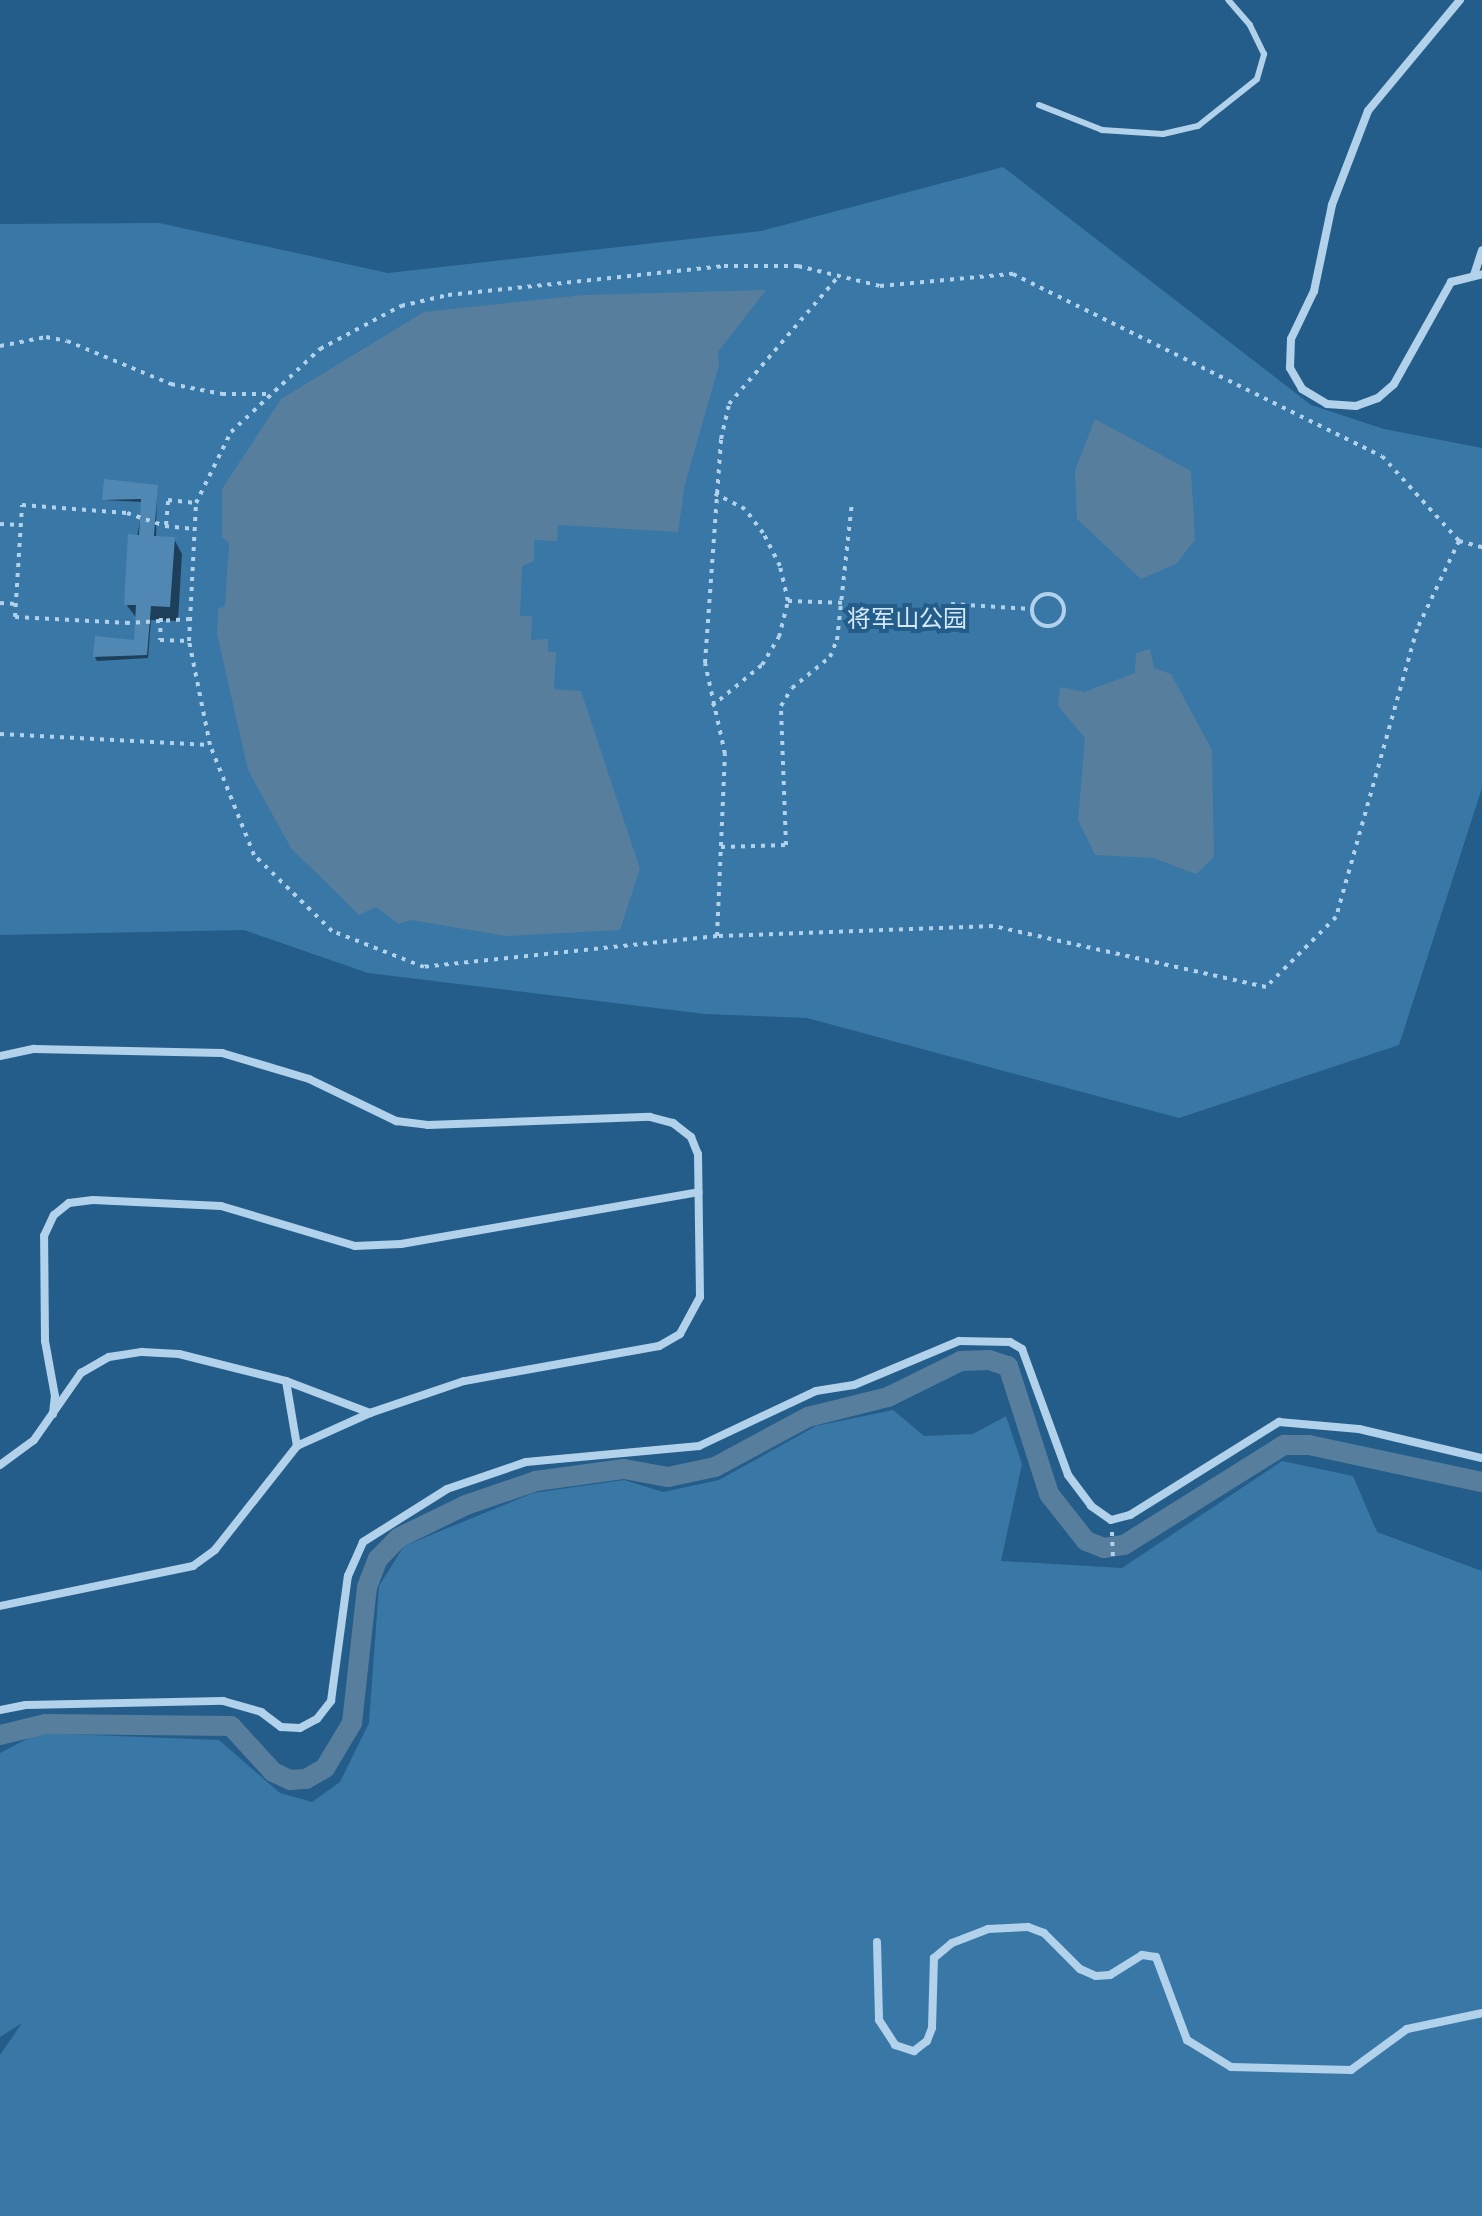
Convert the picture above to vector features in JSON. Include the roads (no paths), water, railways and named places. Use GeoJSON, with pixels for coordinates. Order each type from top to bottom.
{"type":"FeatureCollection","features":[{"type":"Feature","properties":{"kind":"street"},"geometry":{"type":"LineString","coordinates":[[1460,0],[1368,111],[1332,205],[1314,291],[1291,339],[1290,368],[1302,389],[1327,404],[1356,406],[1378,398],[1394,384],[1451,282],[1478,274],[1482,250]]}},
{"type":"Feature","properties":{"kind":"street"},"geometry":{"type":"LineString","coordinates":[[0,1056],[34,1049],[222,1053],[309,1079],[396,1121],[428,1125],[650,1117],[673,1123],[691,1137],[698,1154],[700,1297],[680,1334],[613,1358],[464,1381],[370,1413],[297,1446],[215,1550],[193,1566],[0,1606]]}},
{"type":"Feature","properties":{"kind":"street"},"geometry":{"type":"LineString","coordinates":[[53,1414],[55,1396],[45,1341],[44,1236],[54,1215],[69,1203],[221,1206],[355,1246],[401,1244],[698,1192]]}},
{"type":"Feature","properties":{"kind":"street"},"geometry":{"type":"LineString","coordinates":[[0,1710],[26,1705],[223,1701],[261,1712],[281,1727],[300,1728],[317,1719],[331,1701],[341,1613],[363,1542],[447,1489],[526,1462],[699,1446],[816,1391],[854,1385],[959,1341],[1010,1342],[1022,1349],[1068,1475],[1091,1506],[1111,1520],[1130,1515],[1279,1422],[1359,1429],[1482,1458]]}},
{"type":"Feature","properties":{"kind":"street"},"geometry":{"type":"LineString","coordinates":[[0,1465],[34,1440],[81,1373],[109,1357],[142,1352],[179,1354],[286,1381],[370,1413]]}},
{"type":"Feature","properties":{"kind":"street"},"geometry":{"type":"LineString","coordinates":[[286,1381],[297,1446]]}},
{"type":"Feature","properties":{"kind":"street"},"geometry":{"type":"LineString","coordinates":[[877,1942],[879,2020],[895,2045],[914,2051],[927,2041],[932,2028],[934,1958],[952,1943],[988,1929],[1028,1927],[1044,1933],[1080,1969],[1096,1976],[1110,1975],[1142,1955],[1156,1957],[1187,2040],[1231,2067],[1351,2070],[1407,2029],[1482,2013]]}},
{"type":"Feature","properties":{"kind":"lane"},"geometry":{"type":"LineString","coordinates":[[1039,105],[1102,130],[1163,134],[1198,126],[1257,79],[1264,54],[1250,25],[1228,0]]}},
{"type":"Feature","properties":{"kind":"waterway"},"geometry":{"type":"LineString","coordinates":[[0,1735],[45,1724],[231,1726],[273,1772],[290,1780],[306,1779],[325,1768],[352,1723],[367,1587],[378,1559],[398,1538],[466,1505],[536,1481],[624,1469],[668,1477],[715,1467],[808,1417],[888,1397],[961,1361],[989,1360],[1008,1366],[1049,1494],[1086,1541],[1104,1548],[1124,1545],[1284,1445],[1309,1445],[1482,1482]]}},
{"type":"Feature","properties":{"kind":"park label","name":"将军山公园"},"geometry":{"type":"Point","coordinates":[907,618]}}]}
